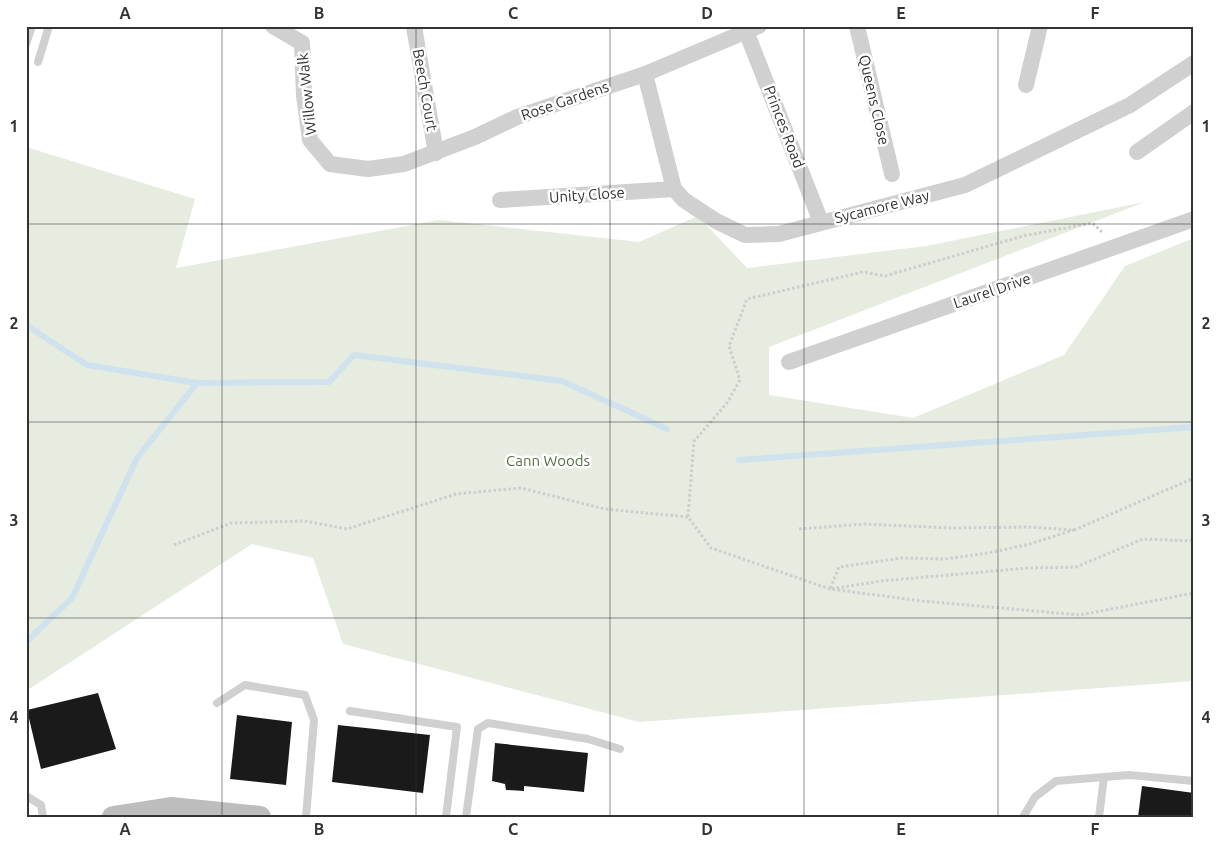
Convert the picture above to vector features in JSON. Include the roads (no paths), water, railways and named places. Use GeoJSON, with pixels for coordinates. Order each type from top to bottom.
{"type":"FeatureCollection","features":[{"type":"Feature","properties":{"kind":"street","name":"Willow Walk"},"geometry":{"type":"LineString","coordinates":[[273,26],[302,43],[304,96],[310,140],[330,164],[368,169]]}},
{"type":"Feature","properties":{"kind":"street","name":"Queens Close"},"geometry":{"type":"LineString","coordinates":[[857,26],[892,174]]}},
{"type":"Feature","properties":{"kind":"street"},"geometry":{"type":"LineString","coordinates":[[1026,85],[1040,26]]}},
{"type":"Feature","properties":{"kind":"street","name":"Beech Court"},"geometry":{"type":"LineString","coordinates":[[414,27],[436,153]]}},
{"type":"Feature","properties":{"kind":"street","name":"Rose Gardens"},"geometry":{"type":"LineString","coordinates":[[368,169],[404,164],[436,153],[517,118],[645,74],[750,28]]}},
{"type":"Feature","properties":{"kind":"street","name":"Princes Road"},"geometry":{"type":"LineString","coordinates":[[750,28],[821,222]]}},
{"type":"Feature","properties":{"kind":"street","name":"Sycamore Way"},"geometry":{"type":"LineString","coordinates":[[674,190],[684,200],[716,221],[745,235],[779,234],[965,185],[1130,105],[1194,63]]}},
{"type":"Feature","properties":{"kind":"street"},"geometry":{"type":"LineString","coordinates":[[645,74],[674,190]]}},
{"type":"Feature","properties":{"kind":"street"},"geometry":{"type":"LineString","coordinates":[[1137,152],[1194,112]]}},
{"type":"Feature","properties":{"kind":"street","name":"Unity Close"},"geometry":{"type":"LineString","coordinates":[[500,200],[674,190]]}},
{"type":"Feature","properties":{"kind":"street","name":"Laurel Drive"},"geometry":{"type":"LineString","coordinates":[[789,362],[1194,219]]}},
{"type":"Feature","properties":{"kind":"street"},"geometry":{"type":"LineString","coordinates":[[123,816],[170,808],[260,817]]}},
{"type":"Feature","properties":{"kind":"lane"},"geometry":{"type":"LineString","coordinates":[[26,44],[32,26]]}},
{"type":"Feature","properties":{"kind":"lane"},"geometry":{"type":"LineString","coordinates":[[38,62],[49,26]]}},
{"type":"Feature","properties":{"kind":"lane"},"geometry":{"type":"LineString","coordinates":[[217,703],[245,684],[305,695],[314,720],[306,817]]}},
{"type":"Feature","properties":{"kind":"lane"},"geometry":{"type":"LineString","coordinates":[[350,711],[457,727],[446,817]]}},
{"type":"Feature","properties":{"kind":"lane"},"geometry":{"type":"LineString","coordinates":[[466,817],[478,730],[488,724],[588,739],[620,749]]}},
{"type":"Feature","properties":{"kind":"lane"},"geometry":{"type":"LineString","coordinates":[[1023,817],[1035,797],[1056,781],[1129,775],[1194,781]]}},
{"type":"Feature","properties":{"kind":"lane"},"geometry":{"type":"LineString","coordinates":[[1099,817],[1104,777]]}},
{"type":"Feature","properties":{"kind":"lane"},"geometry":{"type":"LineString","coordinates":[[26,796],[41,805],[43,817]]}},
{"type":"Feature","properties":{"kind":"waterway"},"geometry":{"type":"LineString","coordinates":[[26,325],[87,365],[197,383],[329,382],[354,355],[562,381],[667,429]]}},
{"type":"Feature","properties":{"kind":"waterway"},"geometry":{"type":"LineString","coordinates":[[26,642],[72,598],[137,458],[197,383]]}},
{"type":"Feature","properties":{"kind":"waterway"},"geometry":{"type":"LineString","coordinates":[[739,460],[1194,427]]}},
{"type":"Feature","properties":{"kind":"park label","name":"Cann Woods"},"geometry":{"type":"Point","coordinates":[548,461]}}]}
